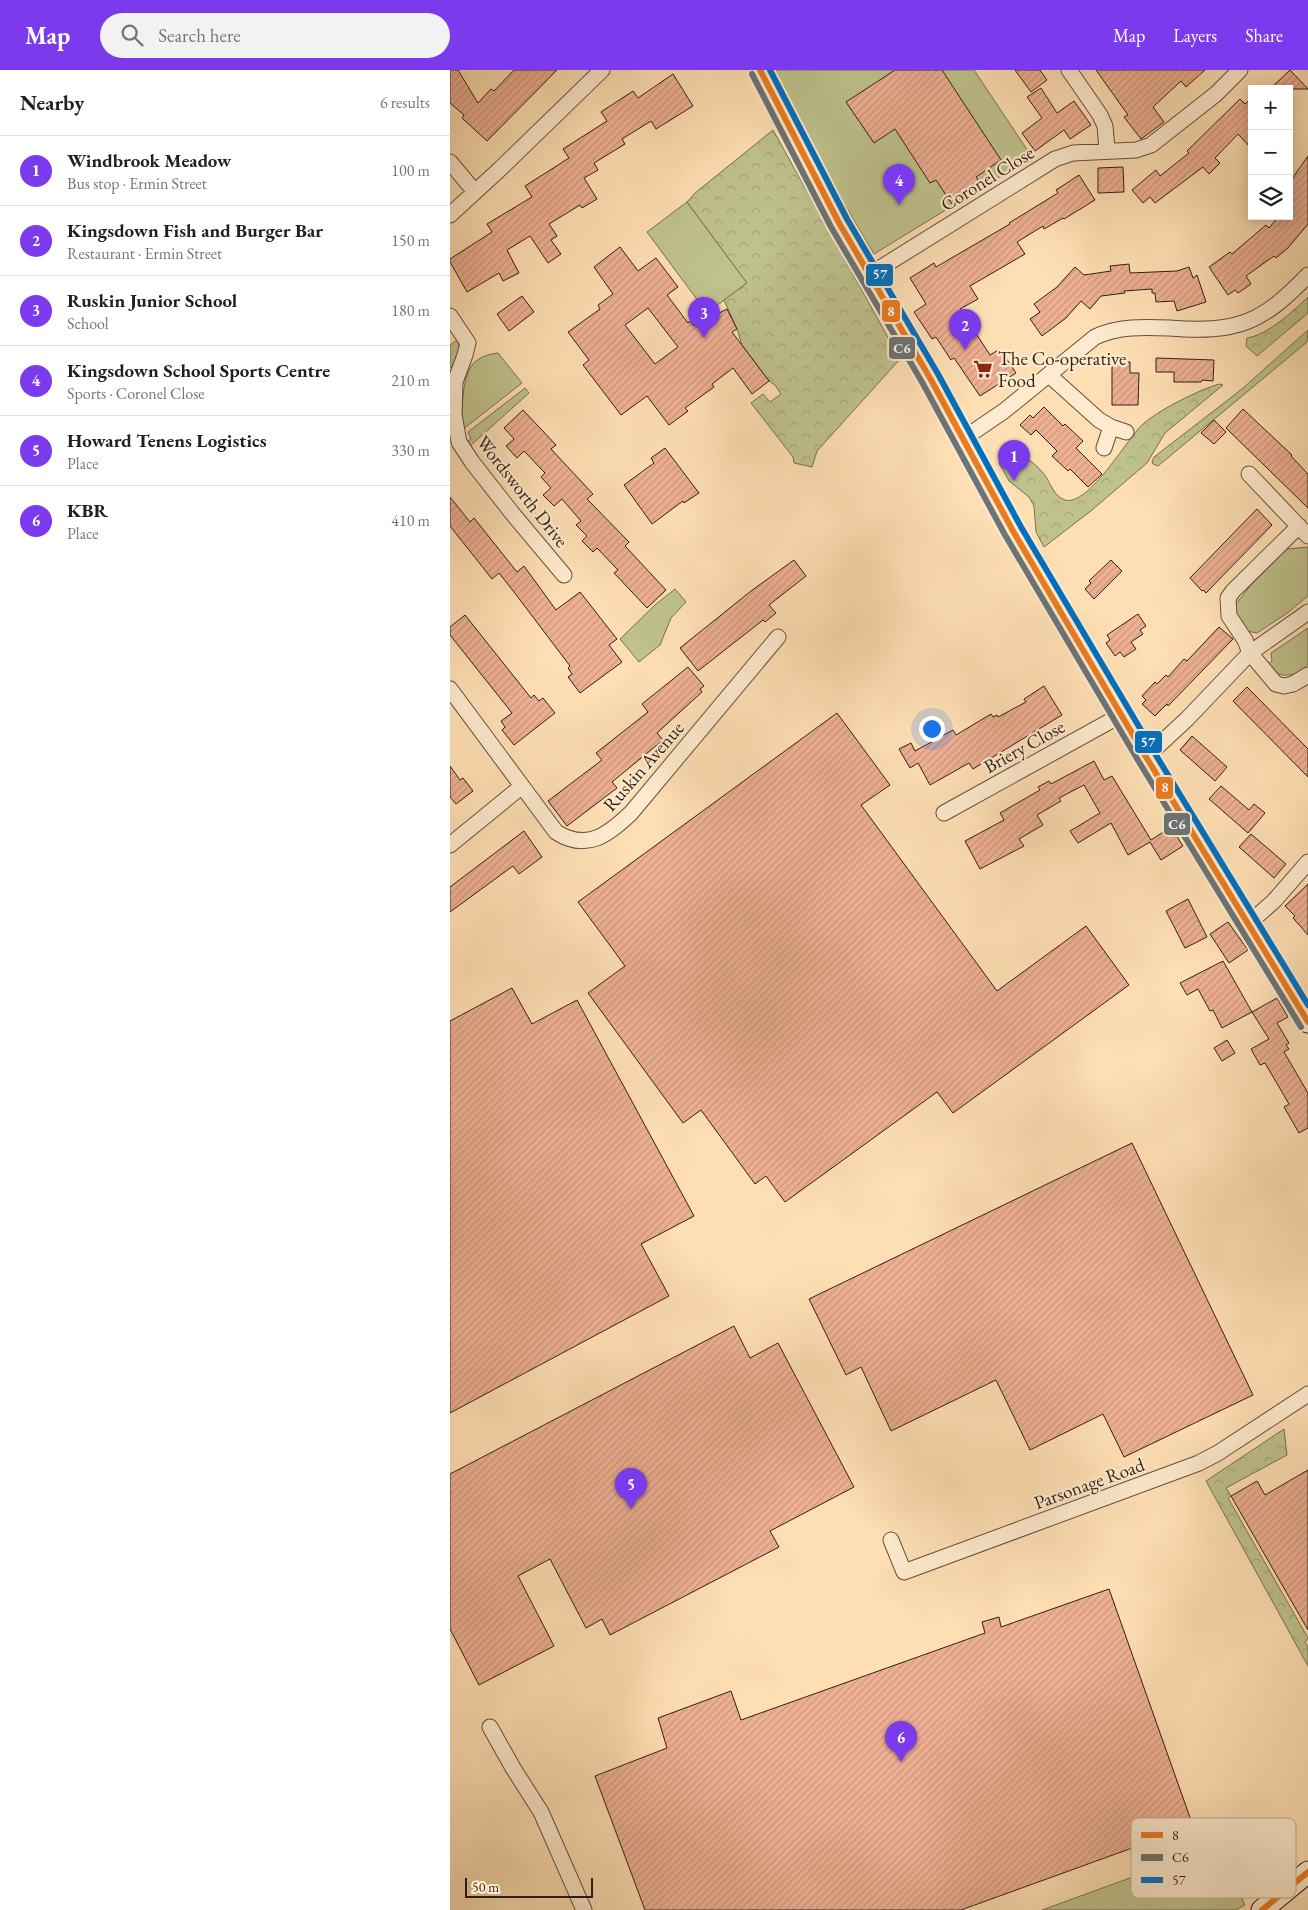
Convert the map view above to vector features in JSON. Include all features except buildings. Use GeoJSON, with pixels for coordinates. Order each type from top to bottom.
{"type":"FeatureCollection","features":[{"type":"Feature","properties":{"kind":"main road"},"geometry":{"type":"LineString","coordinates":[[760,70],[812,173],[869,276],[927,372],[1018,539],[1146,757],[1308,1022]]}},
{"type":"Feature","properties":{"kind":"main road"},"geometry":{"type":"LineString","coordinates":[[1296,1882],[1308,1872]]}},
{"type":"Feature","properties":{"kind":"main road"},"geometry":{"type":"LineString","coordinates":[[1262,1910],[1277,1898]]}},
{"type":"Feature","properties":{"kind":"street"},"geometry":{"type":"LineString","coordinates":[[450,215],[602,70]]}},
{"type":"Feature","properties":{"kind":"street"},"geometry":{"type":"LineString","coordinates":[[1069,70],[1100,115],[1105,126],[1108,150]]}},
{"type":"Feature","properties":{"kind":"street","name":"Coronel Close"},"geometry":{"type":"LineString","coordinates":[[869,276],[1055,159],[1073,153],[1136,150],[1151,145],[1216,94],[1240,70]]}},
{"type":"Feature","properties":{"kind":"street"},"geometry":{"type":"LineString","coordinates":[[450,162],[475,192]]}},
{"type":"Feature","properties":{"kind":"street"},"geometry":{"type":"LineString","coordinates":[[963,439],[1004,411],[1084,344],[1108,331],[1127,327],[1218,330],[1252,320],[1279,304],[1308,274]]}},
{"type":"Feature","properties":{"kind":"street","name":"Wordsworth Drive"},"geometry":{"type":"LineString","coordinates":[[450,316],[468,343],[465,355],[452,381],[454,415],[459,442],[472,462],[512,513],[564,574]]}},
{"type":"Feature","properties":{"kind":"street"},"geometry":{"type":"LineString","coordinates":[[1049,375],[1099,420],[1126,432]]}},
{"type":"Feature","properties":{"kind":"street"},"geometry":{"type":"LineString","coordinates":[[1104,448],[1112,427]]}},
{"type":"Feature","properties":{"kind":"street"},"geometry":{"type":"LineString","coordinates":[[1249,474],[1303,531],[1233,591],[1228,598],[1229,616],[1245,640],[1250,653],[1276,684],[1284,686],[1293,684],[1308,675]]}},
{"type":"Feature","properties":{"kind":"street"},"geometry":{"type":"LineString","coordinates":[[1146,757],[1188,719],[1250,653],[1308,612]]}},
{"type":"Feature","properties":{"kind":"street","name":"Ruskin Avenue"},"geometry":{"type":"LineString","coordinates":[[450,689],[556,832],[569,839],[584,840],[604,836],[631,813],[778,637]]}},
{"type":"Feature","properties":{"kind":"street","name":"Briery Close"},"geometry":{"type":"LineString","coordinates":[[944,813],[1122,714]]}},
{"type":"Feature","properties":{"kind":"street"},"geometry":{"type":"LineString","coordinates":[[450,845],[521,787]]}},
{"type":"Feature","properties":{"kind":"street"},"geometry":{"type":"LineString","coordinates":[[1248,924],[1274,901],[1308,862]]}},
{"type":"Feature","properties":{"kind":"street","name":"Parsonage Road"},"geometry":{"type":"LineString","coordinates":[[891,1540],[904,1572],[1199,1463],[1226,1448],[1308,1394]]}},
{"type":"Feature","properties":{"kind":"street"},"geometry":{"type":"LineString","coordinates":[[490,1727],[541,1812],[584,1910]]}},
{"type":"Feature","properties":{"kind":"green space"},"geometry":{"type":"Polygon","coordinates":[[[765,70],[974,70],[1032,157],[874,254],[765,70]]]}},
{"type":"Feature","properties":{"kind":"green space"},"geometry":{"type":"Polygon","coordinates":[[[773,130],[900,359],[817,451],[812,467],[794,463],[793,457],[751,403],[763,394],[770,402],[781,394],[742,345],[724,300],[747,283],[687,202],[695,193],[773,130]]]}},
{"type":"Feature","properties":{"kind":"green space"},"geometry":{"type":"Polygon","coordinates":[[[687,202],[747,283],[707,313],[647,232],[687,202]]]}},
{"type":"Feature","properties":{"kind":"green space"},"geometry":{"type":"Polygon","coordinates":[[[1308,297],[1308,313],[1257,356],[1246,346],[1247,338],[1272,327],[1308,297]]]}},
{"type":"Feature","properties":{"kind":"green space"},"geometry":{"type":"Polygon","coordinates":[[[1308,330],[1307,342],[1158,466],[1153,464],[1154,457],[1242,389],[1308,330]]]}},
{"type":"Feature","properties":{"kind":"green space"},"geometry":{"type":"Polygon","coordinates":[[[457,340],[459,347],[458,355],[450,368],[450,345],[457,340]]]}},
{"type":"Feature","properties":{"kind":"green space"},"geometry":{"type":"Polygon","coordinates":[[[498,353],[522,383],[462,430],[463,393],[467,374],[471,366],[478,359],[498,353]]]}},
{"type":"Feature","properties":{"kind":"green space"},"geometry":{"type":"Polygon","coordinates":[[[1219,384],[1223,385],[1165,433],[1147,463],[1092,510],[1044,547],[1036,532],[1034,506],[1029,497],[1009,481],[999,463],[1006,453],[1011,450],[1025,457],[1043,473],[1059,496],[1065,500],[1074,499],[1085,493],[1096,483],[1135,433],[1149,419],[1179,401],[1219,384]]]}},
{"type":"Feature","properties":{"kind":"green space"},"geometry":{"type":"Polygon","coordinates":[[[525,388],[529,393],[470,446],[468,441],[471,439],[468,432],[525,388]]]}},
{"type":"Feature","properties":{"kind":"green space"},"geometry":{"type":"Polygon","coordinates":[[[1308,547],[1308,596],[1286,614],[1257,633],[1247,631],[1237,615],[1235,605],[1251,585],[1287,549],[1308,547]]]}},
{"type":"Feature","properties":{"kind":"green space"},"geometry":{"type":"Polygon","coordinates":[[[675,589],[686,602],[671,618],[660,645],[639,662],[620,639],[656,604],[675,589]]]}},
{"type":"Feature","properties":{"kind":"green space"},"geometry":{"type":"Polygon","coordinates":[[[1308,628],[1308,664],[1302,670],[1290,675],[1281,675],[1276,672],[1268,664],[1272,661],[1271,653],[1308,628]]]}},
{"type":"Feature","properties":{"kind":"green space"},"geometry":{"type":"Polygon","coordinates":[[[1284,1429],[1287,1455],[1226,1488],[1231,1496],[1228,1498],[1308,1638],[1305,1642],[1308,1647],[1308,1666],[1206,1481],[1284,1429]]]}},
{"type":"Feature","properties":{"kind":"green space"},"geometry":{"type":"Polygon","coordinates":[[[1131,1878],[1131,1898],[1242,1898],[1245,1905],[1236,1910],[1042,1910],[1131,1878]]]}},
{"type":"Feature","properties":{"kind":"transit line","name":"8"},"geometry":{"type":"LineString","coordinates":[[760,70],[839,223],[930,378],[1013,531],[1146,757],[1308,1022]]}},
{"type":"Feature","properties":{"kind":"transit line","name":"57"},"geometry":{"type":"LineString","coordinates":[[770,70],[847,219],[938,374],[1021,527],[1154,752],[1308,1005]]}},
{"type":"Feature","properties":{"kind":"transit line","name":"C6"},"geometry":{"type":"LineString","coordinates":[[752,74],[831,227],[922,382],[1005,535],[1139,762],[1301,1027]]}},
{"type":"Feature","properties":{"kind":"transit line","name":"8"},"geometry":{"type":"LineString","coordinates":[[1296,1882],[1308,1872]]}},
{"type":"Feature","properties":{"kind":"transit line","name":"8"},"geometry":{"type":"LineString","coordinates":[[1262,1910],[1277,1898]]}},
{"type":"Feature","properties":{"kind":"place","name":"Kingsdown School Sports Centre"},"geometry":{"type":"Point","coordinates":[899,205]}},
{"type":"Feature","properties":{"kind":"place","name":"Ruskin Junior School"},"geometry":{"type":"Point","coordinates":[704,338]}},
{"type":"Feature","properties":{"kind":"place","name":"Kingsdown Fish and Burger Bar"},"geometry":{"type":"Point","coordinates":[965,350]}},
{"type":"Feature","properties":{"kind":"place","name":"The Co-operative Food"},"geometry":{"type":"Point","coordinates":[983,369]}},
{"type":"Feature","properties":{"kind":"place","name":"Windbrook Meadow"},"geometry":{"type":"Point","coordinates":[1014,481]}},
{"type":"Feature","properties":{"kind":"place","name":"Howard Tenens Logistics"},"geometry":{"type":"Point","coordinates":[631,1509]}},
{"type":"Feature","properties":{"kind":"place","name":"KBR"},"geometry":{"type":"Point","coordinates":[901,1762]}}]}
